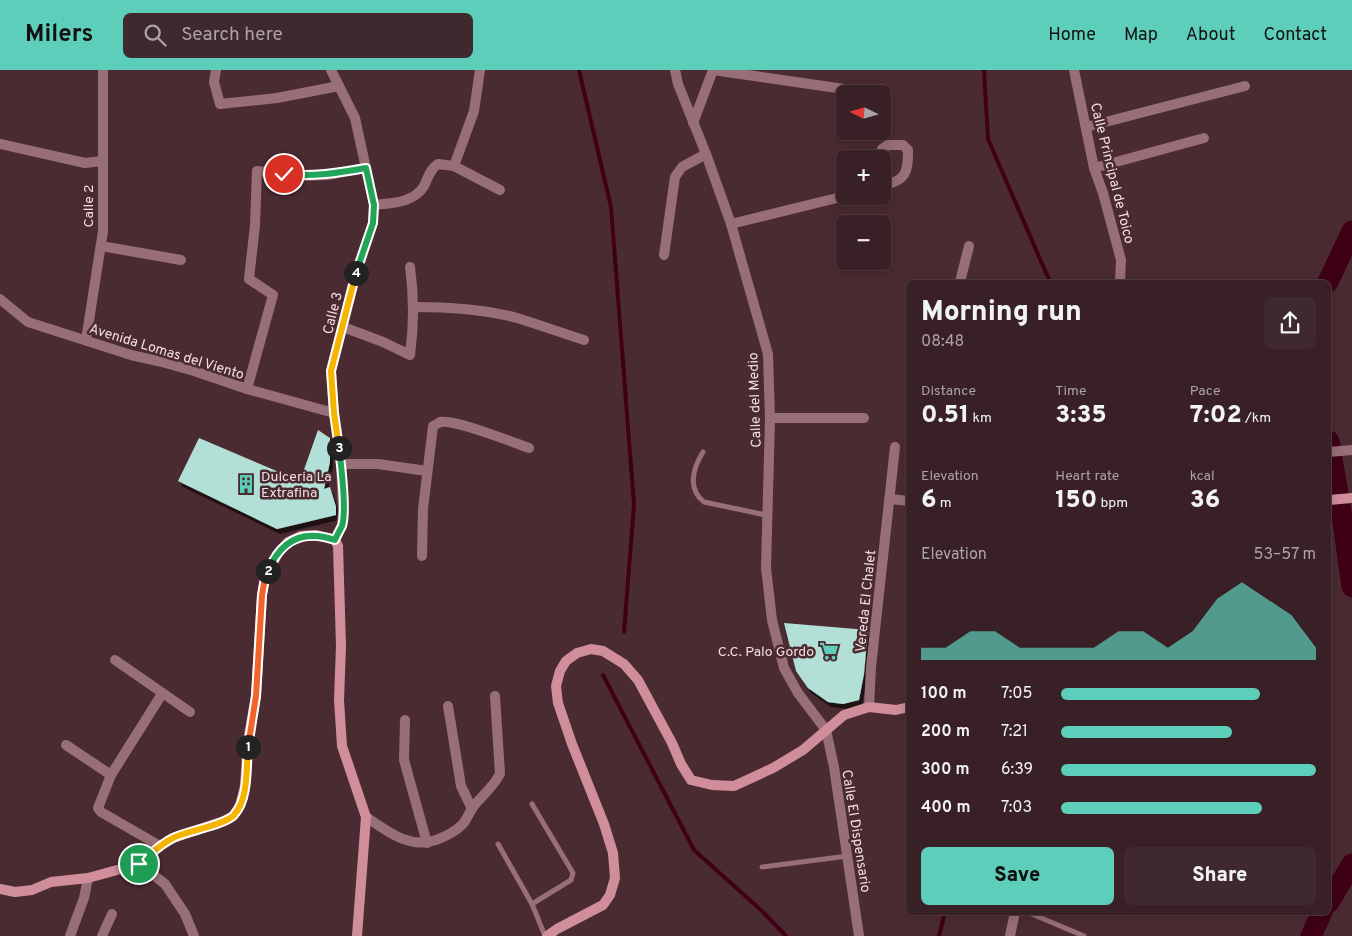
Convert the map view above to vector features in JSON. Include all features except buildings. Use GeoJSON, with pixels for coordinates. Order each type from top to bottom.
{"type":"FeatureCollection","features":[{"type":"Feature","properties":{"kind":"main road"},"geometry":{"type":"LineString","coordinates":[[1331,500],[1352,498]]}},
{"type":"Feature","properties":{"kind":"main road"},"geometry":{"type":"LineString","coordinates":[[0,889],[15,892],[32,890],[51,882],[88,878],[139,864],[160,846],[173,838],[224,821],[233,816],[240,806],[245,786],[248,741],[256,696],[262,595],[265,578],[278,553],[288,542],[301,536],[316,535],[335,540],[338,546],[340,561],[341,646],[338,700],[342,746],[366,817],[357,936]]}},
{"type":"Feature","properties":{"kind":"main road"},"geometry":{"type":"LineString","coordinates":[[546,936],[603,905],[610,894],[615,878],[613,853],[604,824],[558,703],[556,686],[560,671],[566,661],[578,653],[591,649],[603,651],[624,664],[638,680],[691,780],[712,786],[734,786],[773,768],[803,750],[844,715],[869,707],[896,710],[906,708]]}},
{"type":"Feature","properties":{"kind":"street","name":"Calle 2"},"geometry":{"type":"LineString","coordinates":[[86,340],[103,231],[103,70]]}},
{"type":"Feature","properties":{"kind":"street"},"geometry":{"type":"LineString","coordinates":[[216,70],[214,82],[220,104],[277,98],[339,86]]}},
{"type":"Feature","properties":{"kind":"street","name":"Calle 3"},"geometry":{"type":"LineString","coordinates":[[331,70],[355,118],[374,205],[373,223],[356,274],[331,371],[334,413],[341,464],[342,525],[335,540]]}},
{"type":"Feature","properties":{"kind":"street"},"geometry":{"type":"LineString","coordinates":[[454,166],[474,111],[480,70]]}},
{"type":"Feature","properties":{"kind":"street","name":"Calle del Medio"},"geometry":{"type":"LineString","coordinates":[[675,70],[678,84],[731,224],[768,354],[770,418],[766,568],[772,620],[784,668],[798,693],[826,730]]}},
{"type":"Feature","properties":{"kind":"street"},"geometry":{"type":"LineString","coordinates":[[693,123],[713,70],[836,88]]}},
{"type":"Feature","properties":{"kind":"street","name":"Calle Principal de Toico"},"geometry":{"type":"LineString","coordinates":[[1074,70],[1094,168],[1121,260],[1120,280]]}},
{"type":"Feature","properties":{"kind":"street"},"geometry":{"type":"LineString","coordinates":[[1086,127],[1245,86]]}},
{"type":"Feature","properties":{"kind":"street"},"geometry":{"type":"LineString","coordinates":[[1094,168],[1204,138]]}},
{"type":"Feature","properties":{"kind":"street"},"geometry":{"type":"LineString","coordinates":[[0,144],[85,163],[102,161]]}},
{"type":"Feature","properties":{"kind":"street"},"geometry":{"type":"LineString","coordinates":[[882,150],[888,145],[903,145],[908,150],[906,172],[901,180],[891,183]]}},
{"type":"Feature","properties":{"kind":"street"},"geometry":{"type":"LineString","coordinates":[[664,255],[675,177],[682,168],[706,154]]}},
{"type":"Feature","properties":{"kind":"street"},"geometry":{"type":"LineString","coordinates":[[374,205],[414,197],[423,188],[434,167],[438,164],[454,166],[500,190]]}},
{"type":"Feature","properties":{"kind":"street"},"geometry":{"type":"LineString","coordinates":[[247,390],[273,295],[250,279],[257,171],[304,176],[327,175],[366,168]]}},
{"type":"Feature","properties":{"kind":"street"},"geometry":{"type":"LineString","coordinates":[[731,224],[836,198]]}},
{"type":"Feature","properties":{"kind":"street"},"geometry":{"type":"LineString","coordinates":[[101,246],[181,260]]}},
{"type":"Feature","properties":{"kind":"street"},"geometry":{"type":"LineString","coordinates":[[960,280],[969,246]]}},
{"type":"Feature","properties":{"kind":"street"},"geometry":{"type":"LineString","coordinates":[[343,327],[383,342],[410,355],[413,307],[410,267]]}},
{"type":"Feature","properties":{"kind":"street","name":"Avenida Lomas del Viento"},"geometry":{"type":"LineString","coordinates":[[0,299],[28,322],[131,355],[186,369],[247,390],[334,413]]}},
{"type":"Feature","properties":{"kind":"street"},"geometry":{"type":"LineString","coordinates":[[413,307],[473,310],[516,318],[584,340]]}},
{"type":"Feature","properties":{"kind":"street"},"geometry":{"type":"LineString","coordinates":[[770,418],[864,418]]}},
{"type":"Feature","properties":{"kind":"street"},"geometry":{"type":"LineString","coordinates":[[422,556],[423,510],[433,426],[439,422],[450,422],[529,448]]}},
{"type":"Feature","properties":{"kind":"street","name":"Vereda El Chalet"},"geometry":{"type":"LineString","coordinates":[[869,707],[871,667],[895,446]]}},
{"type":"Feature","properties":{"kind":"street"},"geometry":{"type":"LineString","coordinates":[[1331,452],[1352,450]]}},
{"type":"Feature","properties":{"kind":"street"},"geometry":{"type":"LineString","coordinates":[[341,464],[378,464],[427,471]]}},
{"type":"Feature","properties":{"kind":"street"},"geometry":{"type":"LineString","coordinates":[[890,499],[906,501]]}},
{"type":"Feature","properties":{"kind":"street"},"geometry":{"type":"LineString","coordinates":[[115,660],[190,712]]}},
{"type":"Feature","properties":{"kind":"street"},"geometry":{"type":"LineString","coordinates":[[160,846],[101,812],[98,808],[111,774],[162,694]]}},
{"type":"Feature","properties":{"kind":"street"},"geometry":{"type":"LineString","coordinates":[[366,817],[394,837],[412,843],[426,843],[449,835],[464,823],[472,808],[496,782],[500,774],[495,696]]}},
{"type":"Feature","properties":{"kind":"street"},"geometry":{"type":"LineString","coordinates":[[448,706],[461,786],[472,808]]}},
{"type":"Feature","properties":{"kind":"street"},"geometry":{"type":"LineString","coordinates":[[406,720],[404,760],[426,843]]}},
{"type":"Feature","properties":{"kind":"street","name":"Calle El Dispensario"},"geometry":{"type":"LineString","coordinates":[[826,730],[834,767],[848,856],[858,936]]}},
{"type":"Feature","properties":{"kind":"street"},"geometry":{"type":"LineString","coordinates":[[66,745],[111,774]]}},
{"type":"Feature","properties":{"kind":"street"},"geometry":{"type":"LineString","coordinates":[[139,864],[165,884],[185,914],[194,936]]}},
{"type":"Feature","properties":{"kind":"street"},"geometry":{"type":"LineString","coordinates":[[70,936],[84,898],[88,878]]}},
{"type":"Feature","properties":{"kind":"street"},"geometry":{"type":"LineString","coordinates":[[102,936],[112,914]]}},
{"type":"Feature","properties":{"kind":"street"},"geometry":{"type":"LineString","coordinates":[[1010,936],[1014,915]]}},
{"type":"Feature","properties":{"kind":"lane"},"geometry":{"type":"LineString","coordinates":[[704,452],[697,462],[694,474],[693,486],[697,497],[704,502],[766,515]]}},
{"type":"Feature","properties":{"kind":"lane"},"geometry":{"type":"LineString","coordinates":[[532,804],[573,873],[571,880],[532,904]]}},
{"type":"Feature","properties":{"kind":"lane"},"geometry":{"type":"LineString","coordinates":[[498,844],[532,904],[546,936]]}},
{"type":"Feature","properties":{"kind":"lane"},"geometry":{"type":"LineString","coordinates":[[762,867],[848,856]]}},
{"type":"Feature","properties":{"kind":"lane"},"geometry":{"type":"LineString","coordinates":[[1034,915],[1084,936]]}},
{"type":"Feature","properties":{"kind":"waterway"},"geometry":{"type":"LineString","coordinates":[[579,70],[611,207],[634,505],[624,632]]}},
{"type":"Feature","properties":{"kind":"waterway"},"geometry":{"type":"LineString","coordinates":[[984,70],[988,139],[1049,280]]}},
{"type":"Feature","properties":{"kind":"waterway"},"geometry":{"type":"LineString","coordinates":[[1329,280],[1352,231]]}},
{"type":"Feature","properties":{"kind":"waterway"},"geometry":{"type":"LineString","coordinates":[[1331,453],[1352,587]]}},
{"type":"Feature","properties":{"kind":"waterway"},"geometry":{"type":"LineString","coordinates":[[603,675],[694,850],[762,911],[786,936]]}},
{"type":"Feature","properties":{"kind":"waterway"},"geometry":{"type":"LineString","coordinates":[[1331,899],[1352,864]]}},
{"type":"Feature","properties":{"kind":"waterway"},"geometry":{"type":"LineString","coordinates":[[939,936],[944,915]]}},
{"type":"Feature","properties":{"kind":"waterway"},"geometry":{"type":"LineString","coordinates":[[1311,936],[1321,915]]}},
{"type":"Feature","properties":{"kind":"place","name":"Dulceria La Extrafina"},"geometry":{"type":"Point","coordinates":[246,484]}},
{"type":"Feature","properties":{"kind":"place","name":"C.C. Palo Gordo"},"geometry":{"type":"Point","coordinates":[829,651]}},
{"type":"Feature","properties":{"kind":"route"},"geometry":{"type":"LineString","coordinates":[[139,864],[160,846],[173,838],[224,821],[233,816],[240,806],[245,786],[248,741],[256,696],[262,595],[265,578],[278,553],[288,542],[301,536],[316,535],[326,536],[335,540],[342,525],[341,464],[334,413],[331,371],[356,274],[373,223],[374,205],[366,168],[327,175],[304,176],[284,174]]}}]}
